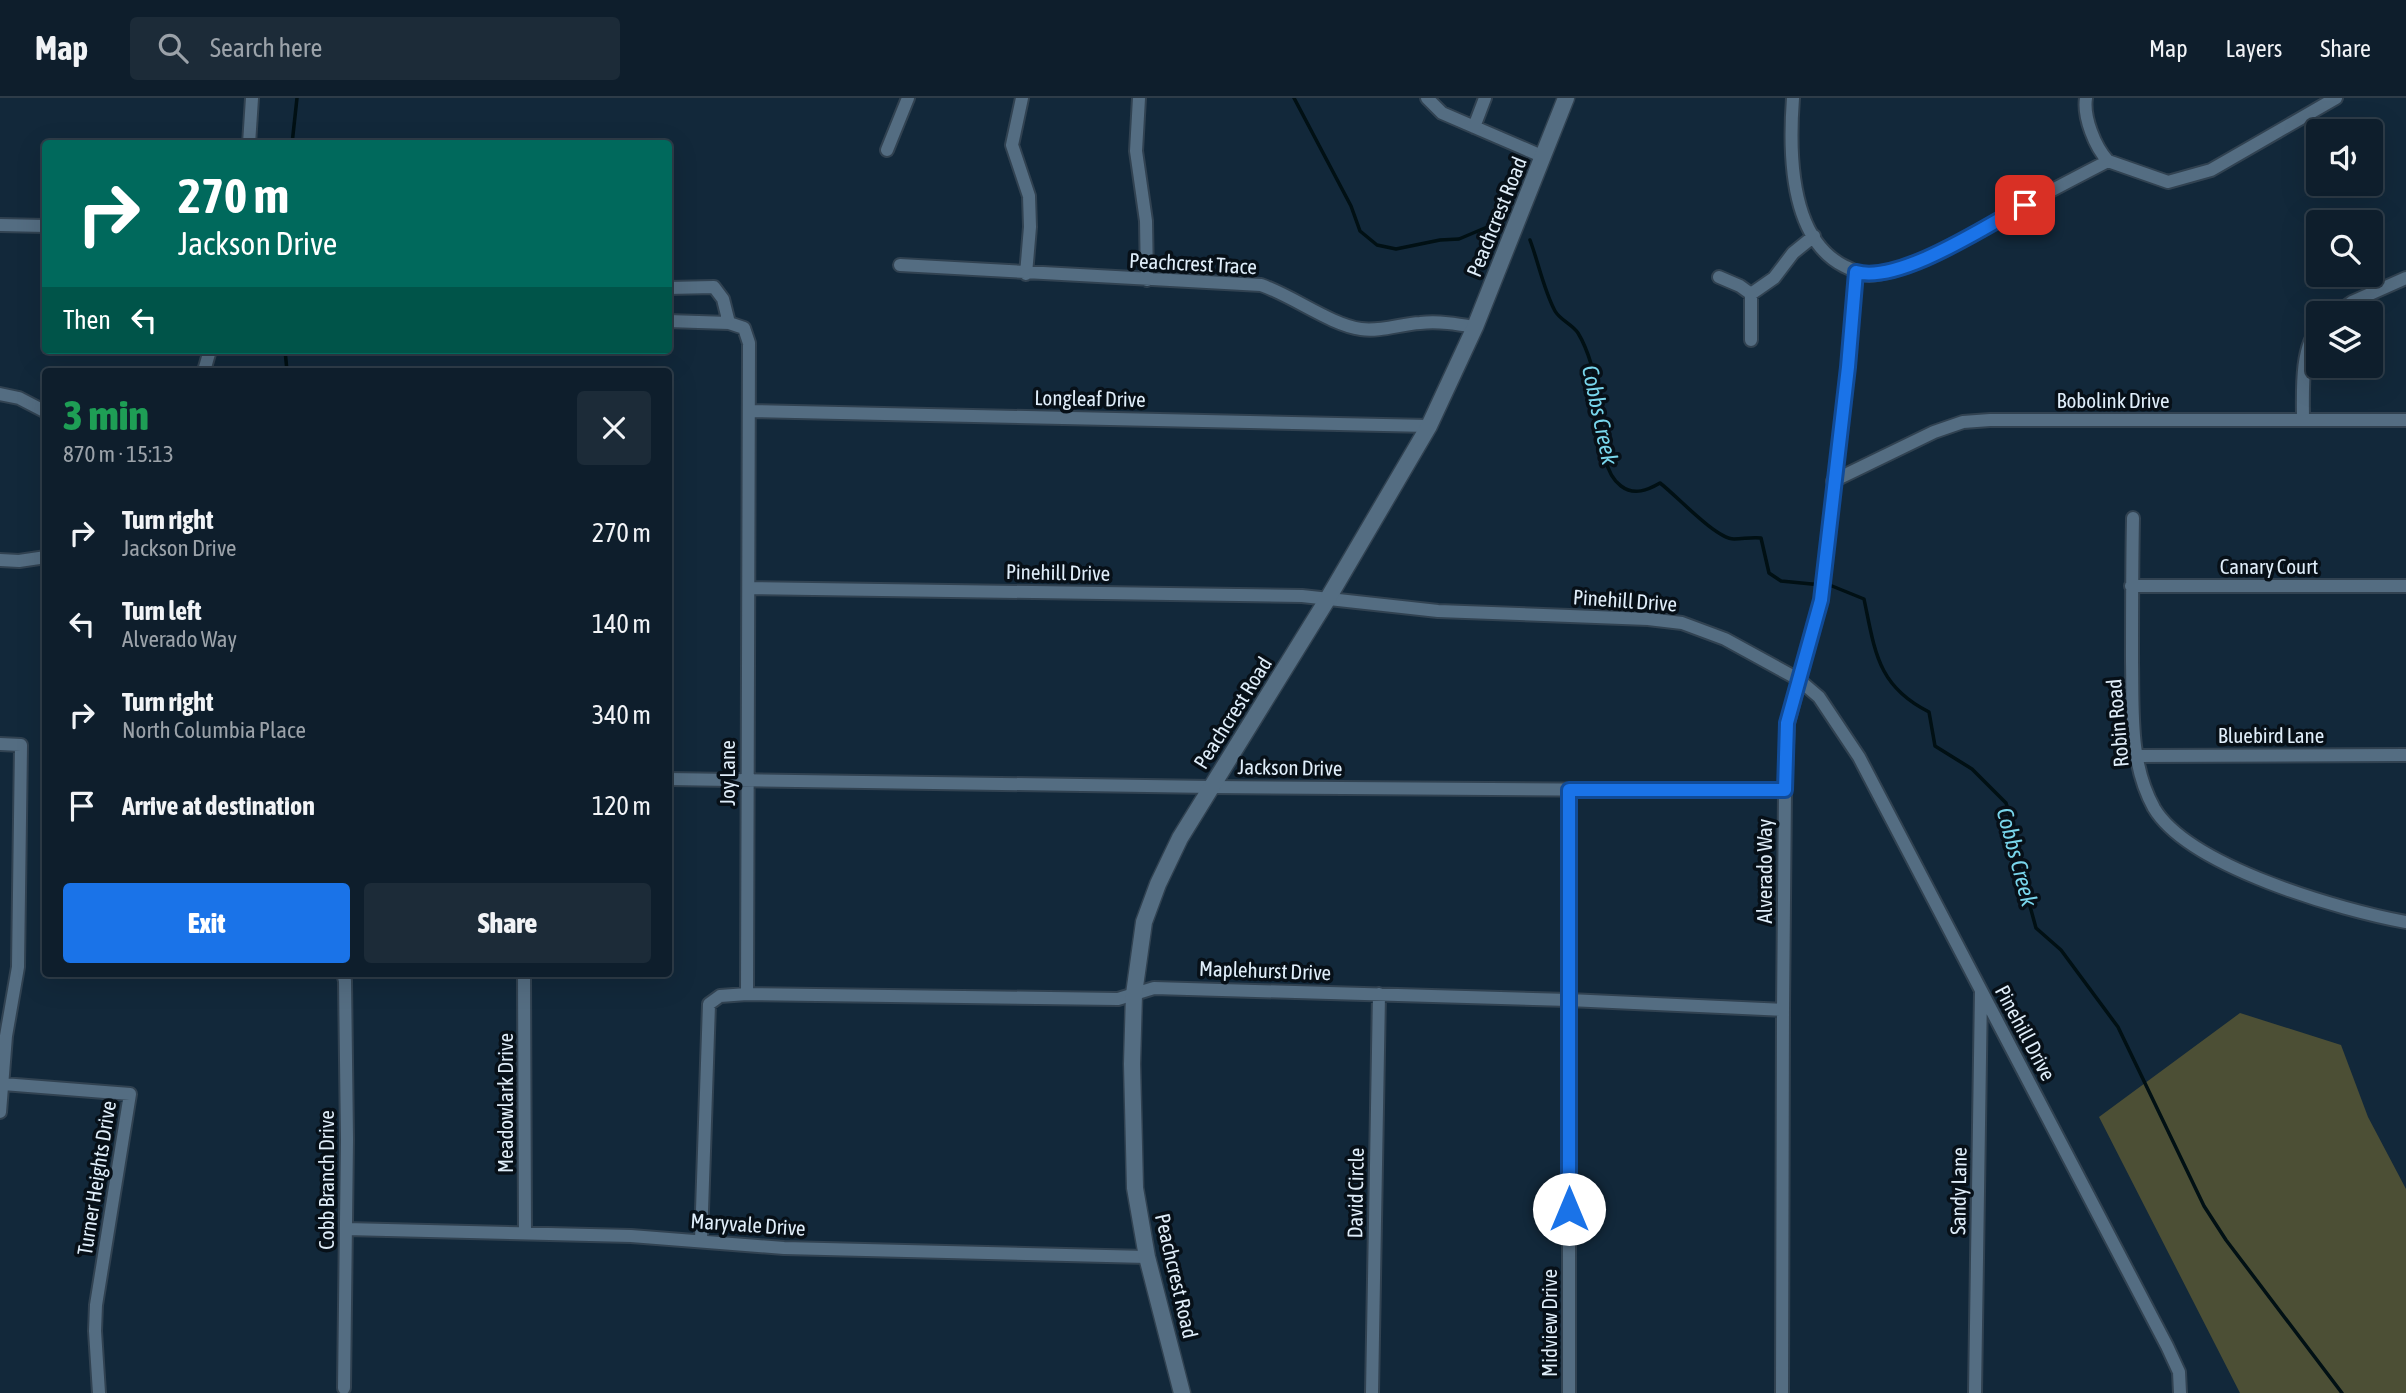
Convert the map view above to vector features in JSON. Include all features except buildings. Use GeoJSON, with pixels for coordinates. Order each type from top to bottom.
{"type":"FeatureCollection","features":[{"type":"Feature","properties":{"kind":"street"},"geometry":{"type":"LineString","coordinates":[[249,140],[252,98]]}},
{"type":"Feature","properties":{"kind":"street"},"geometry":{"type":"LineString","coordinates":[[887,150],[908,98]]}},
{"type":"Feature","properties":{"kind":"street"},"geometry":{"type":"LineString","coordinates":[[1022,98],[1012,145],[1029,196],[1030,227],[1026,274]]}},
{"type":"Feature","properties":{"kind":"street"},"geometry":{"type":"LineString","coordinates":[[1139,98],[1136,151],[1146,221],[1147,280]]}},
{"type":"Feature","properties":{"kind":"street"},"geometry":{"type":"LineString","coordinates":[[1427,98],[1442,113],[1544,157]]}},
{"type":"Feature","properties":{"kind":"street"},"geometry":{"type":"LineString","coordinates":[[1474,127],[1485,98]]}},
{"type":"Feature","properties":{"kind":"street","name":"Peachcrest Road"},"geometry":{"type":"LineString","coordinates":[[1182,1393],[1147,1257],[1135,1188],[1133,994],[1144,922],[1158,884],[1180,838],[1327,600],[1430,426],[1475,327],[1566,98]]}},
{"type":"Feature","properties":{"kind":"street"},"geometry":{"type":"LineString","coordinates":[[1793,98],[1795,190],[1801,213],[1814,236],[1835,261],[1867,275],[1944,250],[2108,160]]}},
{"type":"Feature","properties":{"kind":"street"},"geometry":{"type":"LineString","coordinates":[[2086,98],[2089,121],[2102,155],[2108,160],[2168,182],[2211,170],[2336,98]]}},
{"type":"Feature","properties":{"kind":"street"},"geometry":{"type":"LineString","coordinates":[[0,225],[42,226]]}},
{"type":"Feature","properties":{"kind":"street"},"geometry":{"type":"LineString","coordinates":[[1751,294],[1774,278],[1793,253],[1814,236]]}},
{"type":"Feature","properties":{"kind":"street","name":"Peachcrest Trace"},"geometry":{"type":"LineString","coordinates":[[900,265],[1261,285],[1279,291],[1348,326],[1364,330],[1423,322],[1475,327]]}},
{"type":"Feature","properties":{"kind":"street","name":"Alverado Way"},"geometry":{"type":"LineString","coordinates":[[1782,1393],[1787,723],[1821,600],[1848,367],[1856,272]]}},
{"type":"Feature","properties":{"kind":"street"},"geometry":{"type":"LineString","coordinates":[[1719,277],[1751,294]]}},
{"type":"Feature","properties":{"kind":"street"},"geometry":{"type":"LineString","coordinates":[[2354,301],[2406,278]]}},
{"type":"Feature","properties":{"kind":"street"},"geometry":{"type":"LineString","coordinates":[[672,288],[714,288],[723,299],[729,323],[672,321]]}},
{"type":"Feature","properties":{"kind":"street"},"geometry":{"type":"LineString","coordinates":[[1751,294],[1751,340]]}},
{"type":"Feature","properties":{"kind":"street","name":"Joy Lane"},"geometry":{"type":"LineString","coordinates":[[729,323],[744,328],[749,343],[747,994]]}},
{"type":"Feature","properties":{"kind":"street"},"geometry":{"type":"LineString","coordinates":[[2303,420],[2306,363]]}},
{"type":"Feature","properties":{"kind":"street"},"geometry":{"type":"LineString","coordinates":[[0,394],[19,398],[42,410]]}},
{"type":"Feature","properties":{"kind":"street","name":"Longleaf Drive"},"geometry":{"type":"LineString","coordinates":[[750,411],[1430,426]]}},
{"type":"Feature","properties":{"kind":"street","name":"Bobolink Drive"},"geometry":{"type":"LineString","coordinates":[[1833,481],[1934,432],[1964,422],[2406,420]]}},
{"type":"Feature","properties":{"kind":"street","name":"Robin Road"},"geometry":{"type":"LineString","coordinates":[[2133,518],[2131,586],[2135,756],[2155,810],[2193,847],[2229,865],[2323,902],[2406,922]]}},
{"type":"Feature","properties":{"kind":"street"},"geometry":{"type":"LineString","coordinates":[[0,561],[42,558]]}},
{"type":"Feature","properties":{"kind":"street","name":"Canary Court"},"geometry":{"type":"LineString","coordinates":[[2131,586],[2406,586]]}},
{"type":"Feature","properties":{"kind":"street","name":"Pinehill Drive"},"geometry":{"type":"LineString","coordinates":[[749,588],[1302,596],[1438,611],[1648,619],[1682,623],[1725,639],[1798,679],[1825,705],[1859,757],[2167,1346],[2179,1372],[2182,1388],[2180,1393]]}},
{"type":"Feature","properties":{"kind":"street"},"geometry":{"type":"LineString","coordinates":[[0,744],[21,744],[18,967],[6,1004],[0,1112]]}},
{"type":"Feature","properties":{"kind":"street","name":"Bluebird Lane"},"geometry":{"type":"LineString","coordinates":[[2135,756],[2406,755]]}},
{"type":"Feature","properties":{"kind":"street","name":"Jackson Drive"},"geometry":{"type":"LineString","coordinates":[[672,779],[1212,787],[1785,790]]}},
{"type":"Feature","properties":{"kind":"street","name":"Midview Drive"},"geometry":{"type":"LineString","coordinates":[[1569,790],[1569,1393]]}},
{"type":"Feature","properties":{"kind":"street","name":"Cobb Branch Drive"},"geometry":{"type":"LineString","coordinates":[[343,977],[347,1126],[344,1388]]}},
{"type":"Feature","properties":{"kind":"street","name":"Meadowlark Drive"},"geometry":{"type":"LineString","coordinates":[[524,977],[525,1233]]}},
{"type":"Feature","properties":{"kind":"street","name":"Maplehurst Drive"},"geometry":{"type":"LineString","coordinates":[[747,994],[1118,999],[1154,988],[1569,1000],[1783,1010]]}},
{"type":"Feature","properties":{"kind":"street","name":"Sandy Lane"},"geometry":{"type":"LineString","coordinates":[[1975,1393],[1981,990]]}},
{"type":"Feature","properties":{"kind":"street"},"geometry":{"type":"LineString","coordinates":[[701,1240],[709,1004],[720,996],[747,994]]}},
{"type":"Feature","properties":{"kind":"street","name":"David Circle"},"geometry":{"type":"LineString","coordinates":[[1372,1393],[1379,994]]}},
{"type":"Feature","properties":{"kind":"street","name":"Turner Heights Drive"},"geometry":{"type":"LineString","coordinates":[[3,1084],[130,1094],[96,1305],[99,1393]]}},
{"type":"Feature","properties":{"kind":"street","name":"Maryvale Drive"},"geometry":{"type":"LineString","coordinates":[[346,1229],[701,1240],[784,1248],[1147,1257]]}},
{"type":"Feature","properties":{"kind":"green space"},"geometry":{"type":"Polygon","coordinates":[[[2240,1013],[2341,1045],[2368,1117],[2406,1189],[2406,1393],[2240,1393],[2099,1117],[2240,1013]]]}},
{"type":"Feature","properties":{"kind":"waterway"},"geometry":{"type":"LineString","coordinates":[[292,140],[297,98]]}},
{"type":"Feature","properties":{"kind":"waterway","name":"Cobbs Creek"},"geometry":{"type":"LineString","coordinates":[[1294,98],[1351,206],[1360,231],[1377,245],[1396,249],[1459,239],[1492,225]]}},
{"type":"Feature","properties":{"kind":"waterway","name":"Cobbs Creek"},"geometry":{"type":"LineString","coordinates":[[1530,240],[1555,311],[1578,333],[1589,357],[1599,399],[1605,458],[1614,478],[1621,486],[1631,491],[1646,490],[1660,483],[1726,537],[1761,538],[1769,573],[1781,581],[1832,586],[1864,599],[1871,635],[1888,679],[1898,691],[1929,712],[1935,746],[1972,769],[2006,803],[2012,822],[2012,841],[2036,928],[2061,950],[2118,1027],[2204,1206],[2226,1240],[2342,1393]]}},
{"type":"Feature","properties":{"kind":"waterway"},"geometry":{"type":"LineString","coordinates":[[285,354],[287,368]]}},
{"type":"Feature","properties":{"kind":"route"},"geometry":{"type":"LineString","coordinates":[[1569,1209],[1569,790],[1785,790],[1787,723],[1821,600],[1848,367],[1856,272],[1867,275],[1912,263],[1944,250],[2025,205]]}}]}
